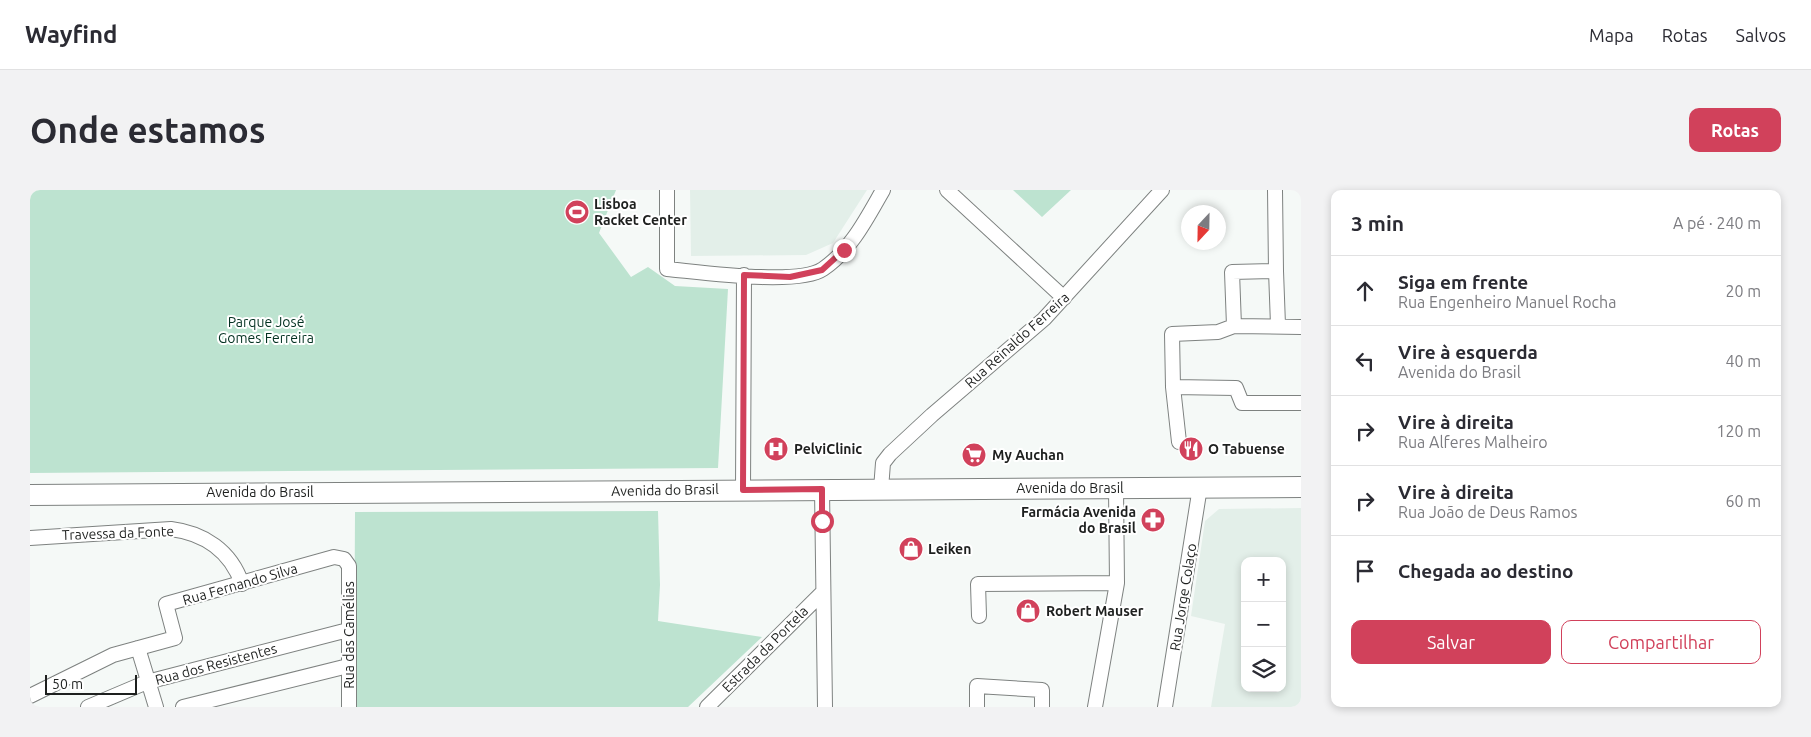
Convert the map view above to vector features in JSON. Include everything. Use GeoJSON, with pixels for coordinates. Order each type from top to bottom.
{"type":"FeatureCollection","features":[{"type":"Feature","properties":{"kind":"main road","name":"Avenida do Brasil"},"geometry":{"type":"LineString","coordinates":[[30,495],[1301,487]]}},
{"type":"Feature","properties":{"kind":"street"},"geometry":{"type":"LineString","coordinates":[[668,190],[667,269],[790,277],[822,270],[844,250],[862,226],[883,190]]}},
{"type":"Feature","properties":{"kind":"street"},"geometry":{"type":"LineString","coordinates":[[947,190],[1064,298]]}},
{"type":"Feature","properties":{"kind":"street","name":"Rua Reinaldo Ferreira"},"geometry":{"type":"LineString","coordinates":[[881,489],[883,463],[896,449],[1044,320],[1162,190]]}},
{"type":"Feature","properties":{"kind":"street"},"geometry":{"type":"LineString","coordinates":[[1275,190],[1278,325]]}},
{"type":"Feature","properties":{"kind":"street"},"geometry":{"type":"LineString","coordinates":[[1234,326],[1232,272],[1276,271]]}},
{"type":"Feature","properties":{"kind":"street"},"geometry":{"type":"LineString","coordinates":[[743,490],[744,275]]}},
{"type":"Feature","properties":{"kind":"street"},"geometry":{"type":"LineString","coordinates":[[1179,442],[1173,387],[1172,334],[1218,332],[1234,326],[1278,325],[1301,327]]}},
{"type":"Feature","properties":{"kind":"street"},"geometry":{"type":"LineString","coordinates":[[1173,387],[1236,388],[1242,403],[1301,403]]}},
{"type":"Feature","properties":{"kind":"street","name":"Rua Jorge Colaço"},"geometry":{"type":"LineString","coordinates":[[1165,707],[1200,487]]}},
{"type":"Feature","properties":{"kind":"street"},"geometry":{"type":"LineString","coordinates":[[1095,707],[1116,583],[1116,488]]}},
{"type":"Feature","properties":{"kind":"street"},"geometry":{"type":"LineString","coordinates":[[822,489],[825,707]]}},
{"type":"Feature","properties":{"kind":"street","name":"Travessa da Fonte"},"geometry":{"type":"LineString","coordinates":[[30,538],[171,529],[186,531],[200,535],[219,549],[233,563],[242,584]]}},
{"type":"Feature","properties":{"kind":"street","name":"Rua Fernando Silva"},"geometry":{"type":"LineString","coordinates":[[138,648],[175,638],[166,604],[334,557],[348,562]]}},
{"type":"Feature","properties":{"kind":"street","name":"Rua das Camélias"},"geometry":{"type":"LineString","coordinates":[[348,562],[349,707]]}},
{"type":"Feature","properties":{"kind":"street"},"geometry":{"type":"LineString","coordinates":[[979,616],[978,584],[1116,583]]}},
{"type":"Feature","properties":{"kind":"street","name":"Estrada da Portela"},"geometry":{"type":"LineString","coordinates":[[707,707],[823,592]]}},
{"type":"Feature","properties":{"kind":"street","name":"Rua dos Resistentes"},"geometry":{"type":"LineString","coordinates":[[88,707],[147,682],[348,630]]}},
{"type":"Feature","properties":{"kind":"street"},"geometry":{"type":"LineString","coordinates":[[30,696],[113,655],[138,648],[156,707]]}},
{"type":"Feature","properties":{"kind":"street"},"geometry":{"type":"LineString","coordinates":[[183,707],[348,666]]}},
{"type":"Feature","properties":{"kind":"street"},"geometry":{"type":"LineString","coordinates":[[977,707],[977,686],[1042,690],[1042,707]]}},
{"type":"Feature","properties":{"kind":"shaded area"},"geometry":{"type":"Polygon","coordinates":[[[690,190],[867,190],[833,243],[806,255],[691,256],[690,190]]]}},
{"type":"Feature","properties":{"kind":"shaded area"},"geometry":{"type":"Polygon","coordinates":[[[1301,508],[1301,707],[1211,707],[1225,624],[1191,616],[1205,521],[1219,509],[1301,508]]]}},
{"type":"Feature","properties":{"kind":"green space","name":"Parque José Gomes Ferreira"},"geometry":{"type":"Polygon","coordinates":[[[30,190],[616,190],[599,233],[631,277],[648,267],[675,286],[728,289],[718,468],[30,473],[30,190]]]}},
{"type":"Feature","properties":{"kind":"green space"},"geometry":{"type":"Polygon","coordinates":[[[1013,190],[1071,190],[1042,217],[1013,190]]]}},
{"type":"Feature","properties":{"kind":"green space"},"geometry":{"type":"Polygon","coordinates":[[[658,511],[660,585],[658,621],[762,637],[688,707],[354,707],[355,512],[658,511]]]}},
{"type":"Feature","properties":{"kind":"place","name":"Lisboa Racket Center"},"geometry":{"type":"Point","coordinates":[577,212]}},
{"type":"Feature","properties":{"kind":"place","name":"PelviClinic"},"geometry":{"type":"Point","coordinates":[776,449]}},
{"type":"Feature","properties":{"kind":"place","name":"O Tabuense"},"geometry":{"type":"Point","coordinates":[1191,449]}},
{"type":"Feature","properties":{"kind":"place","name":"My Auchan"},"geometry":{"type":"Point","coordinates":[974,455]}},
{"type":"Feature","properties":{"kind":"place","name":"Farmácia Avenida do Brasil"},"geometry":{"type":"Point","coordinates":[1153,520]}},
{"type":"Feature","properties":{"kind":"place","name":"Leiken"},"geometry":{"type":"Point","coordinates":[911,549]}},
{"type":"Feature","properties":{"kind":"place","name":"Robert Mauser"},"geometry":{"type":"Point","coordinates":[1028,611]}},
{"type":"Feature","properties":{"kind":"route"},"geometry":{"type":"LineString","coordinates":[[822,521],[822,489],[743,490],[744,275],[790,277],[822,270],[844,250]]}}]}
